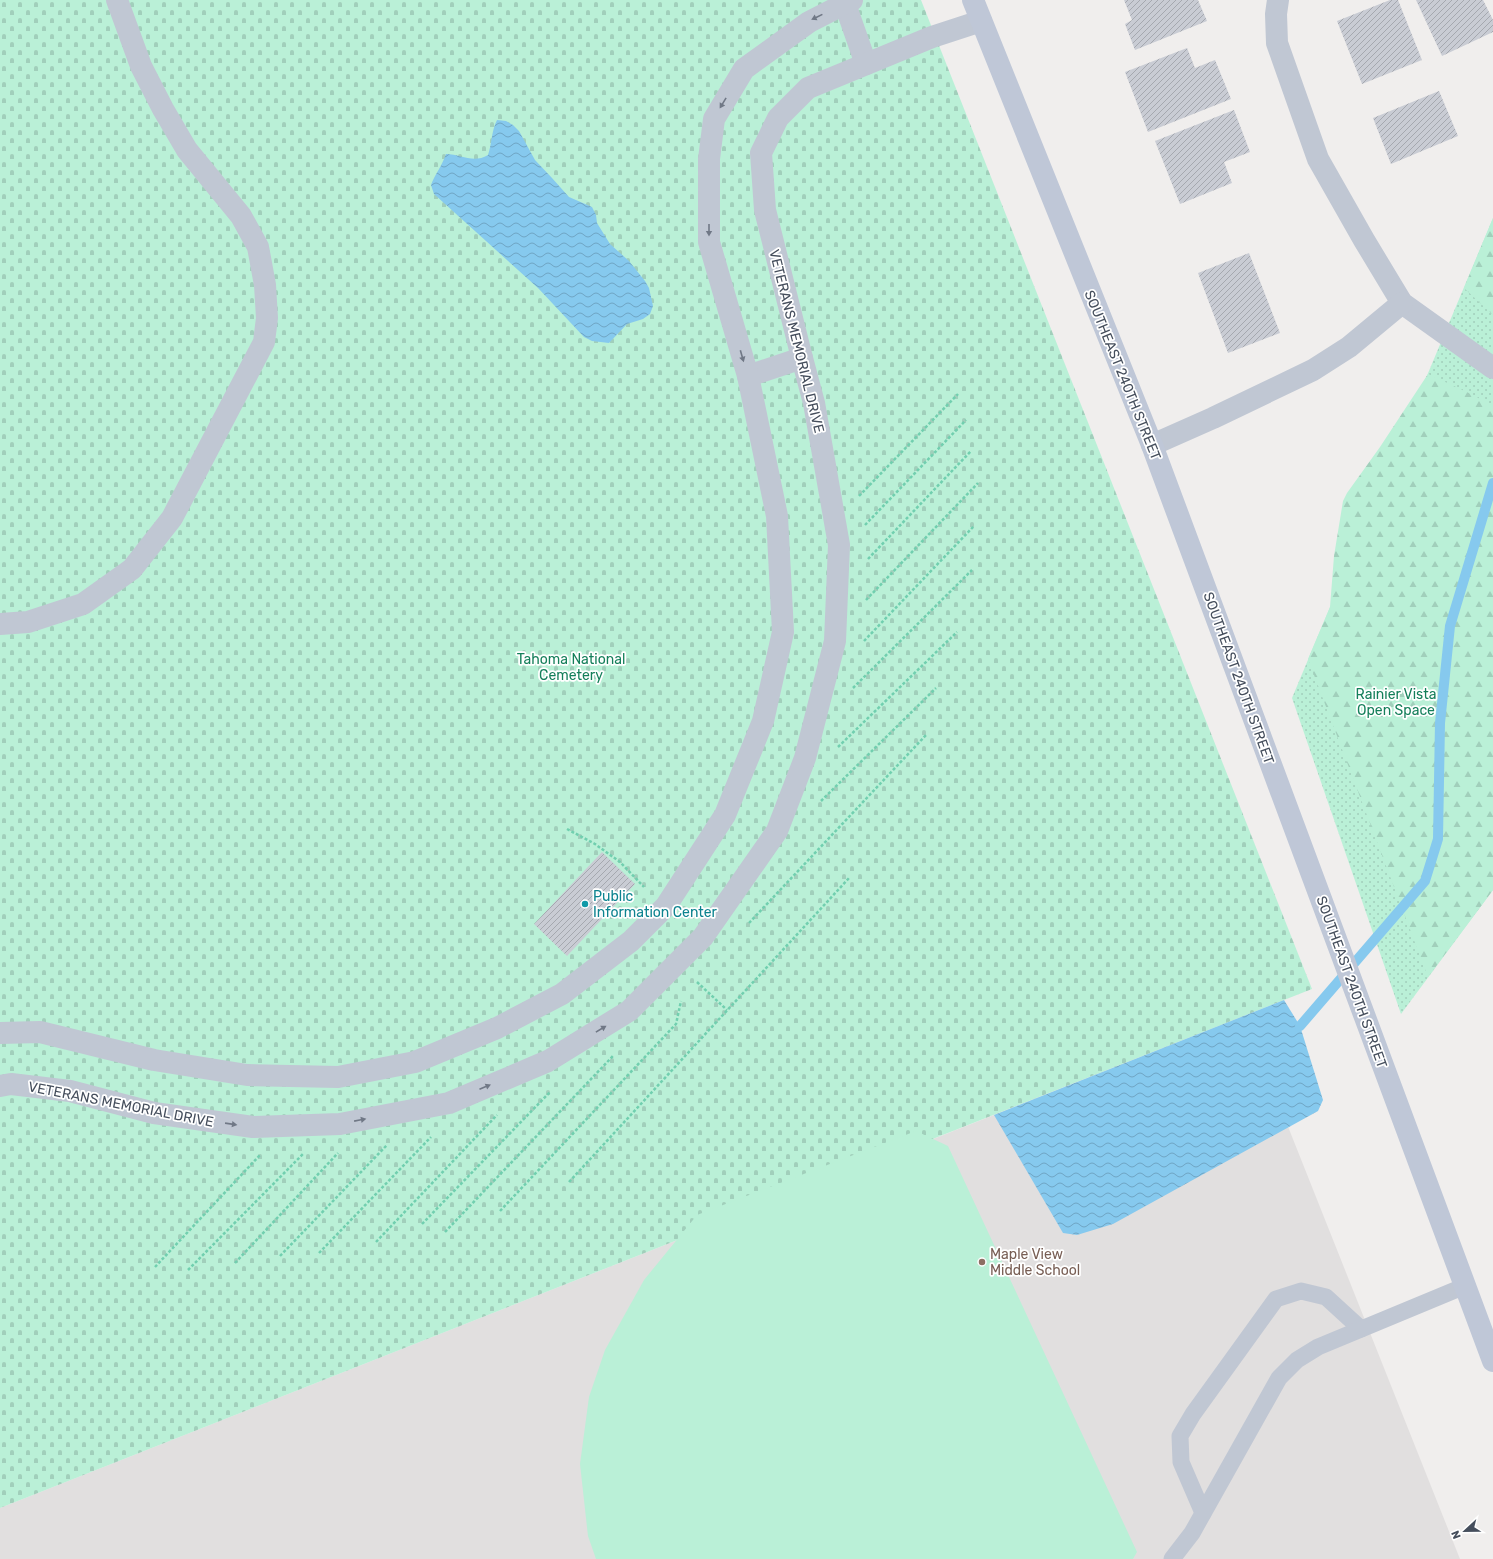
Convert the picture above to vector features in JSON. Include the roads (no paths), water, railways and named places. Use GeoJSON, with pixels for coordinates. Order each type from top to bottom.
{"type":"FeatureCollection","features":[{"type":"Feature","properties":{"kind":"main road","name":"SOUTHEAST 240TH STREET"},"geometry":{"type":"LineString","coordinates":[[973,0],[1152,445],[1493,1361]]}},
{"type":"Feature","properties":{"kind":"street"},"geometry":{"type":"LineString","coordinates":[[0,624],[28,622],[83,604],[132,569],[172,518],[264,342],[267,318],[265,285],[258,247],[241,216],[187,150],[163,109],[141,66],[117,0]]}},
{"type":"Feature","properties":{"kind":"street"},"geometry":{"type":"LineString","coordinates":[[1278,0],[1276,14],[1277,43],[1318,159],[1364,240],[1402,303],[1493,368]]}},
{"type":"Feature","properties":{"kind":"street"},"geometry":{"type":"LineString","coordinates":[[0,1033],[40,1032],[154,1060],[247,1075],[338,1077],[415,1062],[497,1028],[562,994],[631,942],[666,906],[725,815],[763,720],[783,632],[777,516],[748,376],[709,242],[709,159],[714,119],[744,69],[809,22],[849,2],[866,64]]}},
{"type":"Feature","properties":{"kind":"street","name":"VETERANS MEMORIAL DRIVE"},"geometry":{"type":"LineString","coordinates":[[0,1086],[10,1084],[70,1091],[154,1113],[253,1127],[332,1124],[448,1103],[548,1061],[629,1011],[703,937],[777,831],[805,758],[835,641],[836,631],[839,545],[814,403],[765,210],[761,153],[778,118],[808,88],[932,38],[981,21]]}},
{"type":"Feature","properties":{"kind":"street"},"geometry":{"type":"LineString","coordinates":[[1152,445],[1213,418],[1313,370],[1349,347],[1402,303]]}},
{"type":"Feature","properties":{"kind":"street"},"geometry":{"type":"LineString","coordinates":[[748,376],[802,358]]}},
{"type":"Feature","properties":{"kind":"lane"},"geometry":{"type":"LineString","coordinates":[[1172,1559],[1192,1533],[1279,1378],[1297,1360],[1312,1350],[1465,1286]]}},
{"type":"Feature","properties":{"kind":"lane"},"geometry":{"type":"LineString","coordinates":[[1203,1513],[1181,1462],[1180,1436],[1193,1414],[1276,1299],[1302,1291],[1326,1297],[1361,1329]]}},
{"type":"Feature","properties":{"kind":"water"},"geometry":{"type":"Polygon","coordinates":[[[497,120],[506,121],[519,131],[535,160],[569,197],[592,207],[596,215],[597,223],[610,244],[629,261],[649,288],[653,306],[650,314],[643,319],[627,324],[609,343],[592,341],[584,337],[538,288],[434,194],[431,185],[446,154],[472,159],[483,158],[488,155],[497,120]]]}},
{"type":"Feature","properties":{"kind":"water"},"geometry":{"type":"Polygon","coordinates":[[[1284,1000],[1300,1026],[1323,1100],[1318,1111],[1113,1224],[1077,1235],[1063,1233],[994,1115],[1284,1000]]]}},
{"type":"Feature","properties":{"kind":"waterway"},"geometry":{"type":"LineString","coordinates":[[1300,1026],[1425,881],[1438,839],[1440,723],[1450,626],[1493,483]]}},
{"type":"Feature","properties":{"kind":"place","name":"Public Information Center"},"geometry":{"type":"Point","coordinates":[585,904]}},
{"type":"Feature","properties":{"kind":"place","name":"Maple View Middle School"},"geometry":{"type":"Point","coordinates":[982,1262]}},
{"type":"Feature","properties":{"kind":"park label","name":"Tahoma National Cemetery"},"geometry":{"type":"Point","coordinates":[571,668]}},
{"type":"Feature","properties":{"kind":"park label","name":"Rainier Vista Open Space"},"geometry":{"type":"Point","coordinates":[1396,702]}}]}
